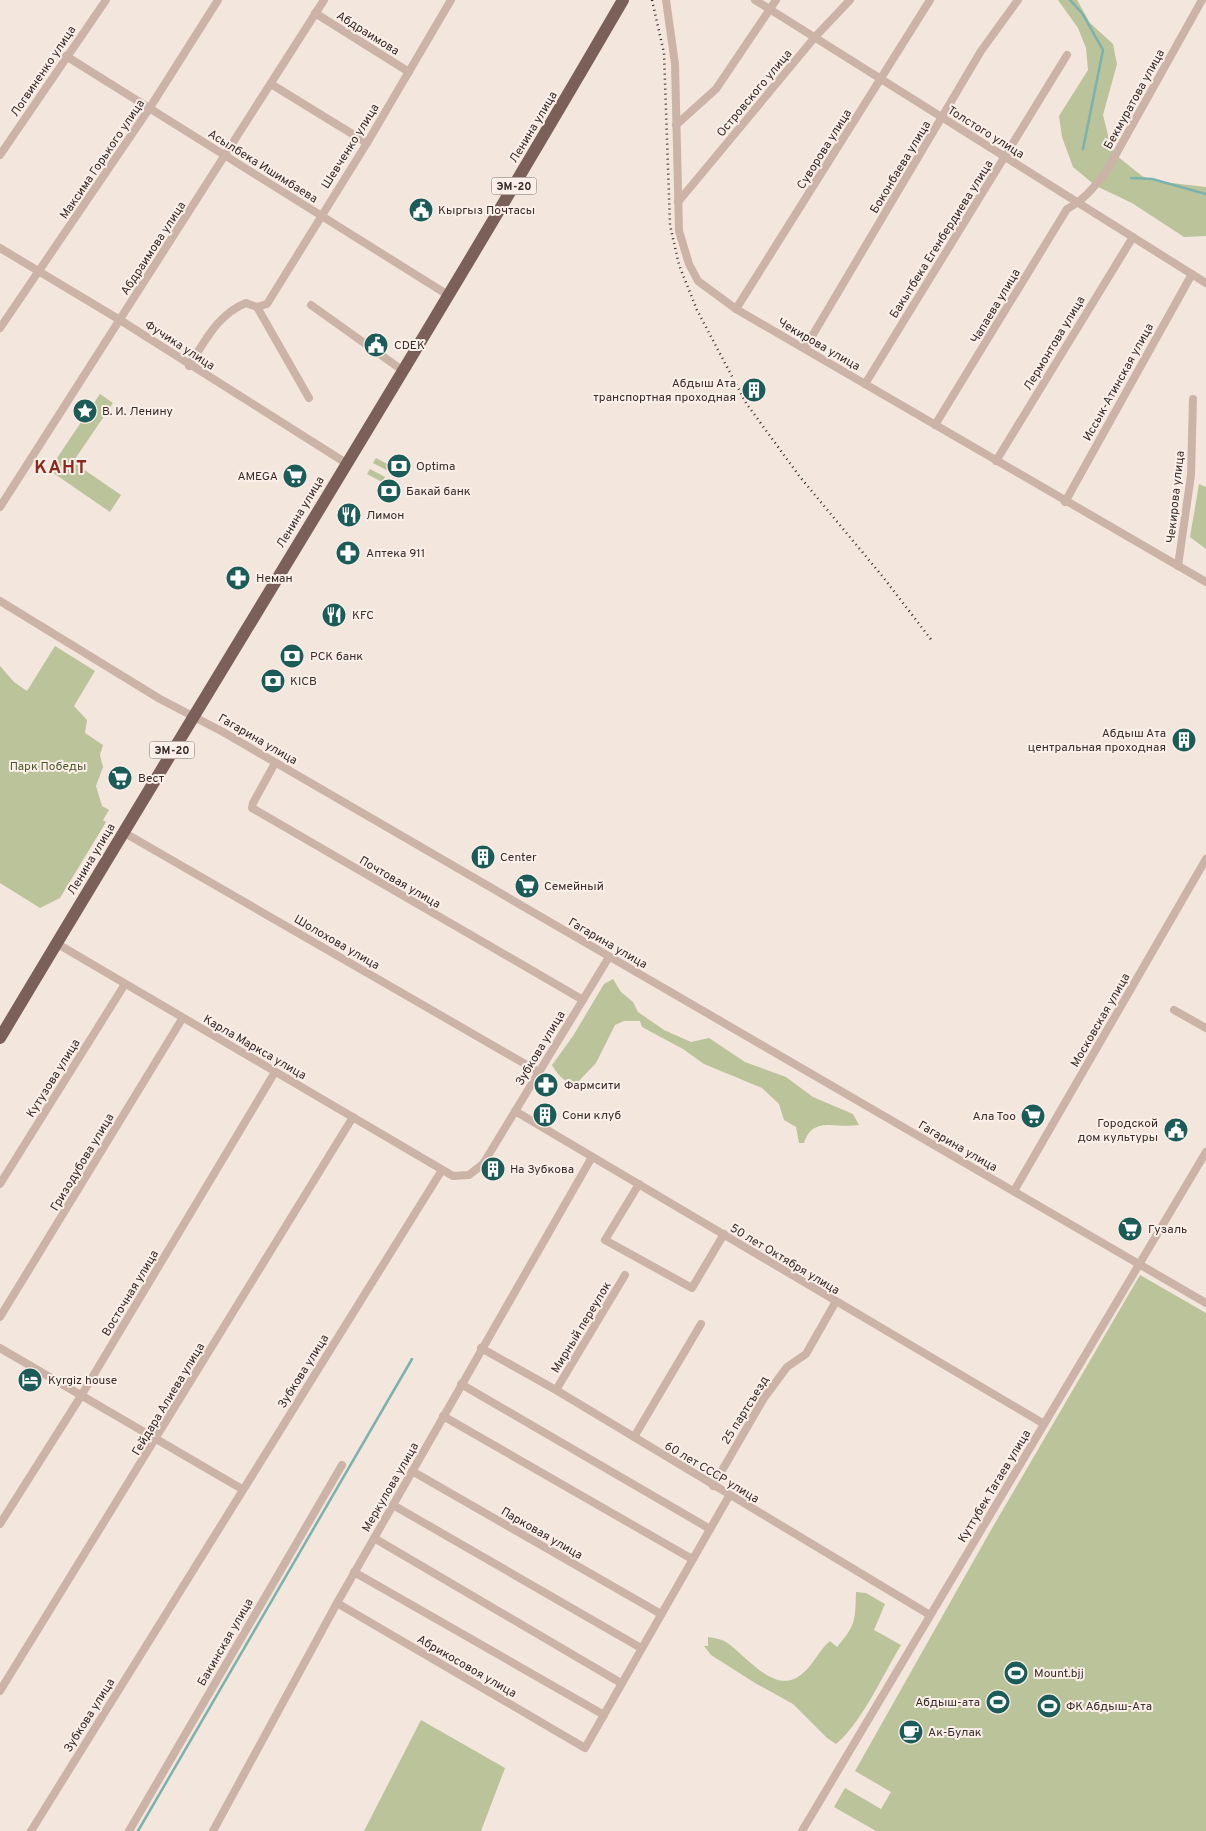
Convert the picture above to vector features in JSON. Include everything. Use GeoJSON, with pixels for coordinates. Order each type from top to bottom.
{"type":"FeatureCollection","features":[{"type":"Feature","properties":{"kind":"main road","name":"Ленина улица"},"geometry":{"type":"LineString","coordinates":[[0,1038],[193,715],[448,295],[623,0]]}},
{"type":"Feature","properties":{"kind":"street","name":"Максима Горького улица"},"geometry":{"type":"LineString","coordinates":[[0,328],[40,272],[149,109],[218,0]]}},
{"type":"Feature","properties":{"kind":"street","name":"Абдраимова улица"},"geometry":{"type":"LineString","coordinates":[[0,507],[324,0]]}},
{"type":"Feature","properties":{"kind":"street","name":"Шевченко улица"},"geometry":{"type":"LineString","coordinates":[[257,307],[266,304],[367,143],[451,0]]}},
{"type":"Feature","properties":{"kind":"street","name":"Чекирова улица"},"geometry":{"type":"LineString","coordinates":[[666,0],[675,64],[679,231],[689,264],[698,281],[736,309],[1065,502],[1206,582]]}},
{"type":"Feature","properties":{"kind":"street","name":"Толстого улица"},"geometry":{"type":"LineString","coordinates":[[755,0],[1206,283]]}},
{"type":"Feature","properties":{"kind":"street"},"geometry":{"type":"LineString","coordinates":[[676,125],[716,89],[776,0]]}},
{"type":"Feature","properties":{"kind":"street","name":"Островского улица"},"geometry":{"type":"LineString","coordinates":[[678,202],[815,37],[850,0]]}},
{"type":"Feature","properties":{"kind":"street","name":"Суворова улица"},"geometry":{"type":"LineString","coordinates":[[736,309],[930,0]]}},
{"type":"Feature","properties":{"kind":"street","name":"Боконбаева улица"},"geometry":{"type":"LineString","coordinates":[[805,348],[981,51],[1018,0]]}},
{"type":"Feature","properties":{"kind":"street","name":"Бекмуратова улица"},"geometry":{"type":"LineString","coordinates":[[1079,203],[1106,172],[1202,0]]}},
{"type":"Feature","properties":{"kind":"street","name":"Логвиненко улица"},"geometry":{"type":"LineString","coordinates":[[0,155],[103,2]]}},
{"type":"Feature","properties":{"kind":"street","name":"Абдраимова"},"geometry":{"type":"LineString","coordinates":[[316,13],[409,72]]}},
{"type":"Feature","properties":{"kind":"street","name":"Бакытбека Егенбердиева улица"},"geometry":{"type":"LineString","coordinates":[[865,384],[1067,55]]}},
{"type":"Feature","properties":{"kind":"street","name":"Асылбека Ишимбаева"},"geometry":{"type":"LineString","coordinates":[[66,56],[448,295]]}},
{"type":"Feature","properties":{"kind":"street"},"geometry":{"type":"LineString","coordinates":[[271,84],[367,143]]}},
{"type":"Feature","properties":{"kind":"street","name":"Чапаева улица"},"geometry":{"type":"LineString","coordinates":[[935,425],[1067,209],[1079,203]]}},
{"type":"Feature","properties":{"kind":"street","name":"Лермонтова улица"},"geometry":{"type":"LineString","coordinates":[[996,461],[1132,237]]}},
{"type":"Feature","properties":{"kind":"street","name":"Фучика улица"},"geometry":{"type":"LineString","coordinates":[[0,248],[120,320],[189,366],[346,463]]}},
{"type":"Feature","properties":{"kind":"street","name":"Иссык-Атинская улица"},"geometry":{"type":"LineString","coordinates":[[1065,502],[1192,274]]}},
{"type":"Feature","properties":{"kind":"street"},"geometry":{"type":"LineString","coordinates":[[189,366],[214,328],[232,309],[246,302],[257,307],[309,398]]}},
{"type":"Feature","properties":{"kind":"street"},"geometry":{"type":"LineString","coordinates":[[311,305],[402,370]]}},
{"type":"Feature","properties":{"kind":"street","name":"Чекирова улица"},"geometry":{"type":"LineString","coordinates":[[1178,566],[1190,475],[1193,399]]}},
{"type":"Feature","properties":{"kind":"street","name":"Гагарина улица"},"geometry":{"type":"LineString","coordinates":[[0,601],[160,699],[193,715],[275,762],[1206,1303]]}},
{"type":"Feature","properties":{"kind":"street","name":"Почтовая улица"},"geometry":{"type":"LineString","coordinates":[[275,762],[252,803],[252,808],[583,1000]]}},
{"type":"Feature","properties":{"kind":"street","name":"Шолохова улица"},"geometry":{"type":"LineString","coordinates":[[123,832],[539,1072]]}},
{"type":"Feature","properties":{"kind":"street","name":"Московская улица"},"geometry":{"type":"LineString","coordinates":[[1014,1192],[1206,859]]}},
{"type":"Feature","properties":{"kind":"street","name":"Карла Маркса улица"},"geometry":{"type":"LineString","coordinates":[[56,943],[442,1170]]}},
{"type":"Feature","properties":{"kind":"street","name":"Зубкова улица"},"geometry":{"type":"LineString","coordinates":[[31,1831],[442,1170],[453,1176],[469,1175],[483,1164],[609,957]]}},
{"type":"Feature","properties":{"kind":"street","name":"Кутузова улица"},"geometry":{"type":"LineString","coordinates":[[0,1184],[125,984]]}},
{"type":"Feature","properties":{"kind":"street"},"geometry":{"type":"LineString","coordinates":[[1174,1010],[1206,1028]]}},
{"type":"Feature","properties":{"kind":"street","name":"Гризодубова улица"},"geometry":{"type":"LineString","coordinates":[[0,1317],[182,1018]]}},
{"type":"Feature","properties":{"kind":"street","name":"Восточная улица"},"geometry":{"type":"LineString","coordinates":[[0,1524],[81,1396],[275,1072]]}},
{"type":"Feature","properties":{"kind":"street","name":"50 лет Октября улица"},"geometry":{"type":"LineString","coordinates":[[515,1111],[1044,1424]]}},
{"type":"Feature","properties":{"kind":"street","name":"Гейдара Алиева улица"},"geometry":{"type":"LineString","coordinates":[[0,1691],[156,1441],[353,1117]]}},
{"type":"Feature","properties":{"kind":"street","name":"Куттубек Тагаев улица"},"geometry":{"type":"LineString","coordinates":[[802,1831],[1206,1152]]}},
{"type":"Feature","properties":{"kind":"street","name":"Меркулова улица"},"geometry":{"type":"LineString","coordinates":[[214,1831],[354,1572],[592,1157]]}},
{"type":"Feature","properties":{"kind":"street"},"geometry":{"type":"LineString","coordinates":[[639,1184],[605,1240],[692,1288],[724,1234]]}},
{"type":"Feature","properties":{"kind":"street","name":"Мирный переулок"},"geometry":{"type":"LineString","coordinates":[[556,1390],[625,1275]]}},
{"type":"Feature","properties":{"kind":"street","name":"25 партсъезд"},"geometry":{"type":"LineString","coordinates":[[713,1486],[764,1398],[787,1367],[806,1354],[836,1302]]}},
{"type":"Feature","properties":{"kind":"street"},"geometry":{"type":"LineString","coordinates":[[634,1437],[701,1324]]}},
{"type":"Feature","properties":{"kind":"street"},"geometry":{"type":"LineString","coordinates":[[0,1348],[156,1441],[242,1489]]}},
{"type":"Feature","properties":{"kind":"street","name":"60 лет СССР улица"},"geometry":{"type":"LineString","coordinates":[[481,1348],[556,1390],[729,1496],[930,1615]]}},
{"type":"Feature","properties":{"kind":"street"},"geometry":{"type":"LineString","coordinates":[[461,1384],[710,1529]]}},
{"type":"Feature","properties":{"kind":"street"},"geometry":{"type":"LineString","coordinates":[[443,1416],[692,1559]]}},
{"type":"Feature","properties":{"kind":"street","name":"Бакинская улица"},"geometry":{"type":"LineString","coordinates":[[128,1831],[342,1465]]}},
{"type":"Feature","properties":{"kind":"street","name":"Парковая улица"},"geometry":{"type":"LineString","coordinates":[[412,1471],[660,1614]]}},
{"type":"Feature","properties":{"kind":"street"},"geometry":{"type":"LineString","coordinates":[[354,1572],[604,1715],[729,1496]]}},
{"type":"Feature","properties":{"kind":"street"},"geometry":{"type":"LineString","coordinates":[[393,1505],[641,1648]]}},
{"type":"Feature","properties":{"kind":"street"},"geometry":{"type":"LineString","coordinates":[[374,1538],[621,1683]]}},
{"type":"Feature","properties":{"kind":"street","name":"Абрикосовоя улица"},"geometry":{"type":"LineString","coordinates":[[337,1603],[585,1748],[604,1715]]}},
{"type":"Feature","properties":{"kind":"green space"},"geometry":{"type":"Polygon","coordinates":[[[1058,0],[1077,0],[1090,23],[1113,44],[1117,64],[1103,115],[1111,147],[1117,156],[1142,176],[1154,181],[1206,187],[1206,236],[1184,237],[1132,203],[1096,186],[1073,167],[1062,137],[1059,116],[1088,70],[1086,48],[1078,28],[1058,0]]]}},
{"type":"Feature","properties":{"kind":"green space"},"geometry":{"type":"Polygon","coordinates":[[[100,394],[113,403],[73,462],[121,495],[110,512],[49,470],[100,394]]]}},
{"type":"Feature","properties":{"kind":"green space"},"geometry":{"type":"Polygon","coordinates":[[[376,458],[391,466],[388,471],[373,463],[376,458]]]}},
{"type":"Feature","properties":{"kind":"green space"},"geometry":{"type":"Polygon","coordinates":[[[370,469],[385,477],[382,482],[367,474],[370,469]]]}},
{"type":"Feature","properties":{"kind":"green space"},"geometry":{"type":"Polygon","coordinates":[[[1199,484],[1206,487],[1206,549],[1190,537],[1199,484]]]}},
{"type":"Feature","properties":{"kind":"green space","name":"Парк Победы"},"geometry":{"type":"Polygon","coordinates":[[[55,646],[95,671],[74,706],[87,720],[85,733],[103,745],[100,755],[103,767],[96,786],[102,806],[109,810],[103,820],[106,822],[60,898],[40,908],[0,883],[0,666],[14,682],[27,691],[55,646]]]}},
{"type":"Feature","properties":{"kind":"green space"},"geometry":{"type":"Polygon","coordinates":[[[613,979],[621,992],[633,1002],[638,1012],[664,1030],[691,1042],[709,1038],[745,1062],[786,1077],[813,1097],[853,1114],[859,1125],[819,1126],[808,1134],[804,1143],[799,1143],[796,1127],[784,1120],[779,1104],[762,1088],[704,1064],[683,1049],[642,1027],[640,1021],[624,1021],[615,1025],[596,1063],[575,1085],[567,1082],[552,1065],[573,1036],[604,984],[613,979]]]}},
{"type":"Feature","properties":{"kind":"green space"},"geometry":{"type":"Polygon","coordinates":[[[1140,1275],[1206,1313],[1206,1831],[876,1831],[834,1807],[845,1788],[881,1809],[891,1792],[855,1771],[991,1530],[1140,1275]]]}},
{"type":"Feature","properties":{"kind":"green space"},"geometry":{"type":"Polygon","coordinates":[[[856,1592],[866,1593],[885,1604],[874,1630],[901,1645],[872,1698],[854,1724],[836,1744],[827,1738],[793,1704],[711,1655],[704,1646],[708,1646],[708,1637],[722,1640],[734,1648],[752,1665],[772,1678],[783,1681],[793,1679],[807,1669],[830,1641],[837,1647],[848,1633],[855,1616],[856,1592]]]}},
{"type":"Feature","properties":{"kind":"green space"},"geometry":{"type":"Polygon","coordinates":[[[421,1720],[505,1768],[481,1831],[364,1831],[421,1720]]]}},
{"type":"Feature","properties":{"kind":"waterway"},"geometry":{"type":"LineString","coordinates":[[1070,0],[1082,13],[1103,50],[1083,149]]}},
{"type":"Feature","properties":{"kind":"waterway"},"geometry":{"type":"LineString","coordinates":[[1131,178],[1152,179],[1206,194]]}},
{"type":"Feature","properties":{"kind":"waterway"},"geometry":{"type":"LineString","coordinates":[[138,1831],[412,1359]]}},
{"type":"Feature","properties":{"kind":"railway"},"geometry":{"type":"LineString","coordinates":[[652,0],[664,53],[670,225],[679,265],[697,310],[746,403],[800,477],[883,577],[933,642]]}},
{"type":"Feature","properties":{"kind":"place","name":"Кыргыз Почтасы"},"geometry":{"type":"Point","coordinates":[421,210]}},
{"type":"Feature","properties":{"kind":"place","name":"CDEK"},"geometry":{"type":"Point","coordinates":[376,345]}},
{"type":"Feature","properties":{"kind":"place","name":"Абдыш Ата транспортная проходная"},"geometry":{"type":"Point","coordinates":[754,390]}},
{"type":"Feature","properties":{"kind":"place","name":"В. И. Ленину"},"geometry":{"type":"Point","coordinates":[85,411]}},
{"type":"Feature","properties":{"kind":"place","name":"Optima"},"geometry":{"type":"Point","coordinates":[399,466]}},
{"type":"Feature","properties":{"kind":"place","name":"AMEGA"},"geometry":{"type":"Point","coordinates":[295,476]}},
{"type":"Feature","properties":{"kind":"place","name":"Бакай банк"},"geometry":{"type":"Point","coordinates":[389,491]}},
{"type":"Feature","properties":{"kind":"place","name":"Лимон"},"geometry":{"type":"Point","coordinates":[349,515]}},
{"type":"Feature","properties":{"kind":"place","name":"Аптека 911"},"geometry":{"type":"Point","coordinates":[348,553]}},
{"type":"Feature","properties":{"kind":"place","name":"Неман"},"geometry":{"type":"Point","coordinates":[238,578]}},
{"type":"Feature","properties":{"kind":"place","name":"KFC"},"geometry":{"type":"Point","coordinates":[334,615]}},
{"type":"Feature","properties":{"kind":"place","name":"РСК банк"},"geometry":{"type":"Point","coordinates":[292,656]}},
{"type":"Feature","properties":{"kind":"place","name":"KICB"},"geometry":{"type":"Point","coordinates":[273,681]}},
{"type":"Feature","properties":{"kind":"place","name":"Абдыш Ата центральная проходная"},"geometry":{"type":"Point","coordinates":[1184,740]}},
{"type":"Feature","properties":{"kind":"place","name":"Вест"},"geometry":{"type":"Point","coordinates":[120,778]}},
{"type":"Feature","properties":{"kind":"place","name":"Center"},"geometry":{"type":"Point","coordinates":[483,857]}},
{"type":"Feature","properties":{"kind":"place","name":"Семейный"},"geometry":{"type":"Point","coordinates":[527,886]}},
{"type":"Feature","properties":{"kind":"place","name":"Фармсити"},"geometry":{"type":"Point","coordinates":[546,1085]}},
{"type":"Feature","properties":{"kind":"place","name":"Сони клуб"},"geometry":{"type":"Point","coordinates":[545,1115]}},
{"type":"Feature","properties":{"kind":"place","name":"Ала Тоо"},"geometry":{"type":"Point","coordinates":[1033,1116]}},
{"type":"Feature","properties":{"kind":"place","name":"Городской дом культуры"},"geometry":{"type":"Point","coordinates":[1176,1130]}},
{"type":"Feature","properties":{"kind":"place","name":"На Зубкова"},"geometry":{"type":"Point","coordinates":[493,1169]}},
{"type":"Feature","properties":{"kind":"place","name":"Гузаль"},"geometry":{"type":"Point","coordinates":[1130,1229]}},
{"type":"Feature","properties":{"kind":"place","name":"Kyrgiz house"},"geometry":{"type":"Point","coordinates":[30,1380]}},
{"type":"Feature","properties":{"kind":"place","name":"Mount.bjj"},"geometry":{"type":"Point","coordinates":[1016,1673]}},
{"type":"Feature","properties":{"kind":"place","name":"Абдыш-ата"},"geometry":{"type":"Point","coordinates":[998,1702]}},
{"type":"Feature","properties":{"kind":"place","name":"ФК Абдыш-Ата"},"geometry":{"type":"Point","coordinates":[1049,1706]}},
{"type":"Feature","properties":{"kind":"place","name":"Ак-Булак"},"geometry":{"type":"Point","coordinates":[911,1732]}},
{"type":"Feature","properties":{"kind":"district","name":"КАНТ"},"geometry":{"type":"Point","coordinates":[61,467]}}]}
